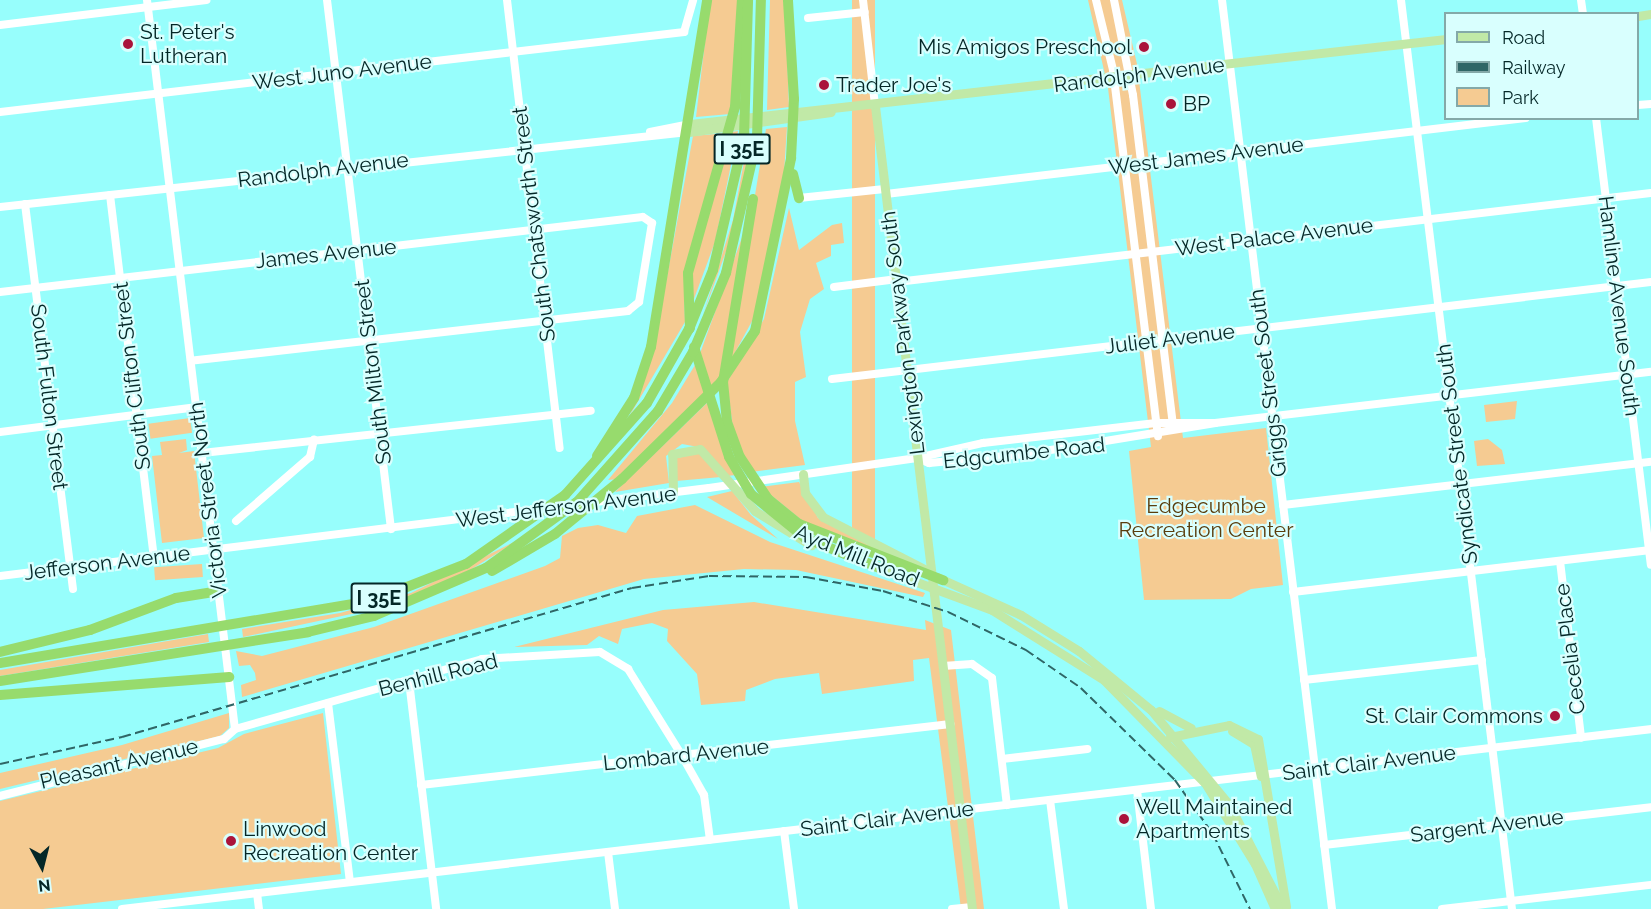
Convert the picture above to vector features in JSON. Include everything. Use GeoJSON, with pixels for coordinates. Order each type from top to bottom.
{"type":"FeatureCollection","features":[{"type":"Feature","properties":{"kind":"highway"},"geometry":{"type":"LineString","coordinates":[[575,485],[625,414],[647,363],[690,128],[707,0]]}},
{"type":"Feature","properties":{"kind":"highway","name":"Ayd Mill Road"},"geometry":{"type":"LineString","coordinates":[[742,0],[735,107],[688,273],[687,316],[697,361],[729,457],[760,504],[805,538],[882,569]]}},
{"type":"Feature","properties":{"kind":"highway","name":"I 35E"},"geometry":{"type":"LineString","coordinates":[[0,663],[243,624],[391,595],[452,571],[505,540],[575,485],[623,435],[672,362],[704,293],[730,210],[744,137],[748,0]]}},
{"type":"Feature","properties":{"kind":"highway","name":"I 35E"},"geometry":{"type":"LineString","coordinates":[[0,681],[209,648],[357,621],[442,590],[532,537],[597,482],[645,429],[676,381],[709,316],[747,195],[763,55],[761,0]]}},
{"type":"Feature","properties":{"kind":"highway"},"geometry":{"type":"LineString","coordinates":[[788,0],[786,116],[790,158],[803,198]]}},
{"type":"Feature","properties":{"kind":"highway"},"geometry":{"type":"LineString","coordinates":[[763,55],[759,164],[723,382],[732,440],[759,489],[799,524],[942,580]]}},
{"type":"Feature","properties":{"kind":"highway"},"geometry":{"type":"LineString","coordinates":[[442,590],[486,574],[555,534],[622,479],[692,413],[748,343],[764,303],[790,158]]}},
{"type":"Feature","properties":{"kind":"highway"},"geometry":{"type":"LineString","coordinates":[[0,652],[90,630],[176,598],[219,591]]}},
{"type":"Feature","properties":{"kind":"highway"},"geometry":{"type":"LineString","coordinates":[[0,696],[229,677]]}},
{"type":"Feature","properties":{"kind":"main road","name":"Randolph Avenue"},"geometry":{"type":"LineString","coordinates":[[690,128],[1444,39]]}},
{"type":"Feature","properties":{"kind":"main road","name":"Lexington Parkway South"},"geometry":{"type":"LineString","coordinates":[[875,106],[972,908]]}},
{"type":"Feature","properties":{"kind":"main road"},"geometry":{"type":"LineString","coordinates":[[673,493],[670,458],[681,449],[700,449],[746,503],[775,527],[803,542],[882,569]]}},
{"type":"Feature","properties":{"kind":"main road","name":"Ayd Mill Road"},"geometry":{"type":"LineString","coordinates":[[803,474],[808,499],[823,517],[942,580],[1021,615],[1123,686],[1172,737],[1230,806],[1285,909]]}},
{"type":"Feature","properties":{"kind":"main road","name":"Ayd Mill Road"},"geometry":{"type":"LineString","coordinates":[[882,569],[1028,628],[1104,680],[1172,737],[1223,809],[1275,909]]}},
{"type":"Feature","properties":{"kind":"main road"},"geometry":{"type":"LineString","coordinates":[[1123,686],[1175,722],[1197,729]]}},
{"type":"Feature","properties":{"kind":"main road"},"geometry":{"type":"LineString","coordinates":[[1172,737],[1197,729],[1229,725],[1250,731],[1264,750],[1264,775]]}},
{"type":"Feature","properties":{"kind":"main road"},"geometry":{"type":"LineString","coordinates":[[1172,737],[1238,732],[1256,748],[1264,775],[1285,909]]}},
{"type":"Feature","properties":{"kind":"street"},"geometry":{"type":"LineString","coordinates":[[0,24],[148,4],[207,0]]}},
{"type":"Feature","properties":{"kind":"street","name":"South Milton Street"},"geometry":{"type":"LineString","coordinates":[[327,0],[391,529]]}},
{"type":"Feature","properties":{"kind":"street","name":"South Chatsworth Street"},"geometry":{"type":"LineString","coordinates":[[507,0],[560,447]]}},
{"type":"Feature","properties":{"kind":"street","name":"West Juno Avenue"},"geometry":{"type":"LineString","coordinates":[[0,112],[684,32],[693,0]]}},
{"type":"Feature","properties":{"kind":"street","name":"Lexington Parkway South"},"geometry":{"type":"LineString","coordinates":[[863,0],[875,106]]}},
{"type":"Feature","properties":{"kind":"street"},"geometry":{"type":"LineString","coordinates":[[1096,0],[1114,78],[1136,254],[1144,341],[1158,436]]}},
{"type":"Feature","properties":{"kind":"street"},"geometry":{"type":"LineString","coordinates":[[1114,0],[1130,76],[1174,433],[1215,423],[1651,372]]}},
{"type":"Feature","properties":{"kind":"street","name":"Griggs Street South"},"geometry":{"type":"LineString","coordinates":[[1222,0],[1332,909]]}},
{"type":"Feature","properties":{"kind":"street","name":"Syndicate Street South"},"geometry":{"type":"LineString","coordinates":[[1401,0],[1512,905]]}},
{"type":"Feature","properties":{"kind":"street","name":"Victoria Street North"},"geometry":{"type":"LineString","coordinates":[[148,4],[236,729]]}},
{"type":"Feature","properties":{"kind":"street"},"geometry":{"type":"LineString","coordinates":[[808,18],[865,12]]}},
{"type":"Feature","properties":{"kind":"street","name":"West James Avenue"},"geometry":{"type":"LineString","coordinates":[[803,198],[1125,166],[1509,120]]}},
{"type":"Feature","properties":{"kind":"street","name":"Hamline Avenue South"},"geometry":{"type":"LineString","coordinates":[[1596,120],[1651,565]]}},
{"type":"Feature","properties":{"kind":"street","name":"Randolph Avenue"},"geometry":{"type":"LineString","coordinates":[[0,207],[690,128]]}},
{"type":"Feature","properties":{"kind":"street","name":"West Palace Avenue"},"geometry":{"type":"LineString","coordinates":[[834,287],[1651,193]]}},
{"type":"Feature","properties":{"kind":"street","name":"South Clifton Street"},"geometry":{"type":"LineString","coordinates":[[110,195],[154,557]]}},
{"type":"Feature","properties":{"kind":"street","name":"South Fulton Street"},"geometry":{"type":"LineString","coordinates":[[26,204],[73,590]]}},
{"type":"Feature","properties":{"kind":"street","name":"James Avenue"},"geometry":{"type":"LineString","coordinates":[[0,292],[535,229],[651,219],[634,308],[546,320]]}},
{"type":"Feature","properties":{"kind":"street","name":"Juliet Avenue"},"geometry":{"type":"LineString","coordinates":[[832,379],[1651,282]]}},
{"type":"Feature","properties":{"kind":"street"},"geometry":{"type":"LineString","coordinates":[[190,361],[546,320]]}},
{"type":"Feature","properties":{"kind":"street"},"geometry":{"type":"LineString","coordinates":[[0,432],[197,407]]}},
{"type":"Feature","properties":{"kind":"street"},"geometry":{"type":"LineString","coordinates":[[202,453],[556,412],[591,411]]}},
{"type":"Feature","properties":{"kind":"street"},"geometry":{"type":"LineString","coordinates":[[1173,423],[1215,423]]}},
{"type":"Feature","properties":{"kind":"street","name":"Edgcumbe Road"},"geometry":{"type":"LineString","coordinates":[[917,458],[983,443],[1173,423]]}},
{"type":"Feature","properties":{"kind":"street","name":"Edgcumbe Road"},"geometry":{"type":"LineString","coordinates":[[917,458],[929,464],[1174,433]]}},
{"type":"Feature","properties":{"kind":"street"},"geometry":{"type":"LineString","coordinates":[[236,521],[310,457],[314,439]]}},
{"type":"Feature","properties":{"kind":"street","name":"West Jefferson Avenue"},"geometry":{"type":"LineString","coordinates":[[214,551],[673,493],[917,458]]}},
{"type":"Feature","properties":{"kind":"street"},"geometry":{"type":"LineString","coordinates":[[1283,505],[1651,462]]}},
{"type":"Feature","properties":{"kind":"street"},"geometry":{"type":"LineString","coordinates":[[1293,592],[1650,550]]}},
{"type":"Feature","properties":{"kind":"street","name":"Jefferson Avenue"},"geometry":{"type":"LineString","coordinates":[[0,576],[214,551]]}},
{"type":"Feature","properties":{"kind":"street","name":"Cecelia Place"},"geometry":{"type":"LineString","coordinates":[[1560,561],[1581,738]]}},
{"type":"Feature","properties":{"kind":"street","name":"Benhill Road"},"geometry":{"type":"LineString","coordinates":[[236,729],[482,660],[600,652],[633,676],[681,754],[704,795],[710,840]]}},
{"type":"Feature","properties":{"kind":"street"},"geometry":{"type":"LineString","coordinates":[[1304,681],[1482,660]]}},
{"type":"Feature","properties":{"kind":"street"},"geometry":{"type":"LineString","coordinates":[[943,666],[972,664],[992,678],[1007,805]]}},
{"type":"Feature","properties":{"kind":"street"},"geometry":{"type":"LineString","coordinates":[[409,681],[436,909]]}},
{"type":"Feature","properties":{"kind":"street"},"geometry":{"type":"LineString","coordinates":[[328,703],[350,882]]}},
{"type":"Feature","properties":{"kind":"street","name":"Lombard Avenue"},"geometry":{"type":"LineString","coordinates":[[421,785],[950,724]]}},
{"type":"Feature","properties":{"kind":"street","name":"Pleasant Avenue"},"geometry":{"type":"LineString","coordinates":[[0,796],[224,739],[236,729]]}},
{"type":"Feature","properties":{"kind":"street","name":"Saint Clair Avenue"},"geometry":{"type":"LineString","coordinates":[[122,909],[1651,729]]}},
{"type":"Feature","properties":{"kind":"street"},"geometry":{"type":"LineString","coordinates":[[1002,759],[1087,749]]}},
{"type":"Feature","properties":{"kind":"street"},"geometry":{"type":"LineString","coordinates":[[1137,790],[1151,909]]}},
{"type":"Feature","properties":{"kind":"street"},"geometry":{"type":"LineString","coordinates":[[1050,800],[1064,909]]}},
{"type":"Feature","properties":{"kind":"street","name":"Sargent Avenue"},"geometry":{"type":"LineString","coordinates":[[1324,845],[1651,807]]}},
{"type":"Feature","properties":{"kind":"street"},"geometry":{"type":"LineString","coordinates":[[784,831],[794,909]]}},
{"type":"Feature","properties":{"kind":"street"},"geometry":{"type":"LineString","coordinates":[[608,852],[615,909]]}},
{"type":"Feature","properties":{"kind":"street"},"geometry":{"type":"LineString","coordinates":[[1442,909],[1512,905],[1651,885]]}},
{"type":"Feature","properties":{"kind":"street"},"geometry":{"type":"LineString","coordinates":[[257,893],[259,909]]}},
{"type":"Feature","properties":{"kind":"street"},"geometry":{"type":"LineString","coordinates":[[952,909],[972,908]]}},
{"type":"Feature","properties":{"kind":"green space"},"geometry":{"type":"Polygon","coordinates":[[[710,0],[739,0],[730,114],[696,117],[710,0]]]}},
{"type":"Feature","properties":{"kind":"green space"},"geometry":{"type":"Polygon","coordinates":[[[770,0],[785,0],[789,107],[767,110],[770,0]]]}},
{"type":"Feature","properties":{"kind":"green space"},"geometry":{"type":"Polygon","coordinates":[[[852,0],[875,0],[875,557],[852,557],[852,0]]]}},
{"type":"Feature","properties":{"kind":"green space","name":"Edgecumbe Recreation Center"},"geometry":{"type":"Polygon","coordinates":[[[1088,0],[1122,0],[1137,64],[1183,438],[1266,428],[1283,585],[1251,589],[1231,599],[1144,600],[1129,451],[1151,447],[1108,88],[1088,0]]]}},
{"type":"Feature","properties":{"kind":"green space"},"geometry":{"type":"Polygon","coordinates":[[[787,127],[783,189],[757,312],[726,369],[766,129],[787,127]]]}},
{"type":"Feature","properties":{"kind":"green space"},"geometry":{"type":"Polygon","coordinates":[[[750,130],[747,168],[728,246],[703,315],[733,220],[750,130]]]}},
{"type":"Feature","properties":{"kind":"green space"},"geometry":{"type":"Polygon","coordinates":[[[738,131],[715,242],[688,315],[688,288],[731,132],[738,131]]]}},
{"type":"Feature","properties":{"kind":"green space"},"geometry":{"type":"Polygon","coordinates":[[[726,133],[684,288],[685,322],[630,415],[652,358],[693,136],[726,133]]]}},
{"type":"Feature","properties":{"kind":"green space"},"geometry":{"type":"Polygon","coordinates":[[[789,208],[799,250],[832,225],[842,223],[844,243],[831,245],[831,256],[816,263],[824,289],[810,299],[800,332],[806,377],[795,382],[795,421],[805,465],[751,472],[733,429],[727,382],[764,319],[789,208]]]}},
{"type":"Feature","properties":{"kind":"green space"},"geometry":{"type":"Polygon","coordinates":[[[748,221],[722,374],[708,390],[698,359],[748,221]]]}},
{"type":"Feature","properties":{"kind":"green space"},"geometry":{"type":"Polygon","coordinates":[[[695,365],[705,393],[618,479],[608,480],[672,403],[695,365]]]}},
{"type":"Feature","properties":{"kind":"green space"},"geometry":{"type":"Polygon","coordinates":[[[1517,401],[1515,419],[1486,422],[1484,405],[1517,401]]]}},
{"type":"Feature","properties":{"kind":"green space"},"geometry":{"type":"Polygon","coordinates":[[[708,402],[736,475],[727,476],[704,448],[682,444],[666,456],[669,483],[615,492],[708,402]]]}},
{"type":"Feature","properties":{"kind":"green space"},"geometry":{"type":"Polygon","coordinates":[[[190,418],[192,433],[150,439],[148,424],[190,418]]]}},
{"type":"Feature","properties":{"kind":"green space"},"geometry":{"type":"Polygon","coordinates":[[[186,439],[187,450],[179,453],[194,451],[204,538],[162,543],[152,456],[162,455],[160,442],[186,439]]]}},
{"type":"Feature","properties":{"kind":"green space"},"geometry":{"type":"Polygon","coordinates":[[[1488,439],[1502,450],[1505,464],[1477,466],[1474,441],[1488,439]]]}},
{"type":"Feature","properties":{"kind":"green space"},"geometry":{"type":"Polygon","coordinates":[[[699,453],[721,477],[676,481],[673,459],[699,453]]]}},
{"type":"Feature","properties":{"kind":"green space"},"geometry":{"type":"Polygon","coordinates":[[[799,482],[818,518],[910,563],[815,531],[761,487],[799,482]]]}},
{"type":"Feature","properties":{"kind":"green space"},"geometry":{"type":"Polygon","coordinates":[[[732,491],[751,515],[778,539],[707,497],[732,491]]]}},
{"type":"Feature","properties":{"kind":"green space"},"geometry":{"type":"Polygon","coordinates":[[[695,505],[770,542],[925,593],[923,597],[796,570],[744,569],[644,579],[242,697],[241,685],[256,680],[250,665],[239,666],[236,651],[262,656],[374,627],[545,566],[560,558],[562,536],[578,528],[598,525],[626,533],[637,516],[695,505]]]}},
{"type":"Feature","properties":{"kind":"green space"},"geometry":{"type":"Polygon","coordinates":[[[522,538],[470,570],[384,607],[243,637],[242,629],[340,613],[411,593],[522,538]]]}},
{"type":"Feature","properties":{"kind":"green space"},"geometry":{"type":"Polygon","coordinates":[[[202,564],[203,577],[155,580],[154,567],[202,564]]]}},
{"type":"Feature","properties":{"kind":"green space"},"geometry":{"type":"Polygon","coordinates":[[[754,602],[926,630],[925,620],[951,630],[984,909],[961,909],[929,658],[913,660],[914,681],[822,694],[819,673],[775,679],[746,690],[745,701],[701,705],[697,674],[667,641],[668,629],[652,623],[622,629],[618,644],[599,636],[587,645],[514,647],[663,610],[754,602]]]}},
{"type":"Feature","properties":{"kind":"green space"},"geometry":{"type":"Polygon","coordinates":[[[208,634],[209,642],[0,676],[0,670],[208,634]]]}},
{"type":"Feature","properties":{"kind":"green space"},"geometry":{"type":"Polygon","coordinates":[[[229,713],[229,728],[220,736],[0,789],[0,773],[122,745],[229,713]]]}},
{"type":"Feature","properties":{"kind":"green space"},"geometry":{"type":"Polygon","coordinates":[[[323,713],[341,874],[43,909],[0,909],[0,801],[218,748],[244,734],[323,713]]]}},
{"type":"Feature","properties":{"kind":"railway"},"geometry":{"type":"LineString","coordinates":[[0,764],[122,737],[632,588],[709,576],[806,577],[883,591],[948,612],[1026,650],[1081,688],[1175,780],[1213,834],[1250,909]]}},
{"type":"Feature","properties":{"kind":"place","name":"St. Peter's Lutheran"},"geometry":{"type":"Point","coordinates":[128,44]}},
{"type":"Feature","properties":{"kind":"place","name":"Mis Amigos Preschool"},"geometry":{"type":"Point","coordinates":[1144,47]}},
{"type":"Feature","properties":{"kind":"place","name":"Trader Joe's"},"geometry":{"type":"Point","coordinates":[824,85]}},
{"type":"Feature","properties":{"kind":"place","name":"BP"},"geometry":{"type":"Point","coordinates":[1171,104]}},
{"type":"Feature","properties":{"kind":"place","name":"St. Clair Commons"},"geometry":{"type":"Point","coordinates":[1555,716]}},
{"type":"Feature","properties":{"kind":"place","name":"Well Maintained Apartments"},"geometry":{"type":"Point","coordinates":[1124,819]}},
{"type":"Feature","properties":{"kind":"place","name":"Linwood Recreation Center"},"geometry":{"type":"Point","coordinates":[231,841]}}]}
